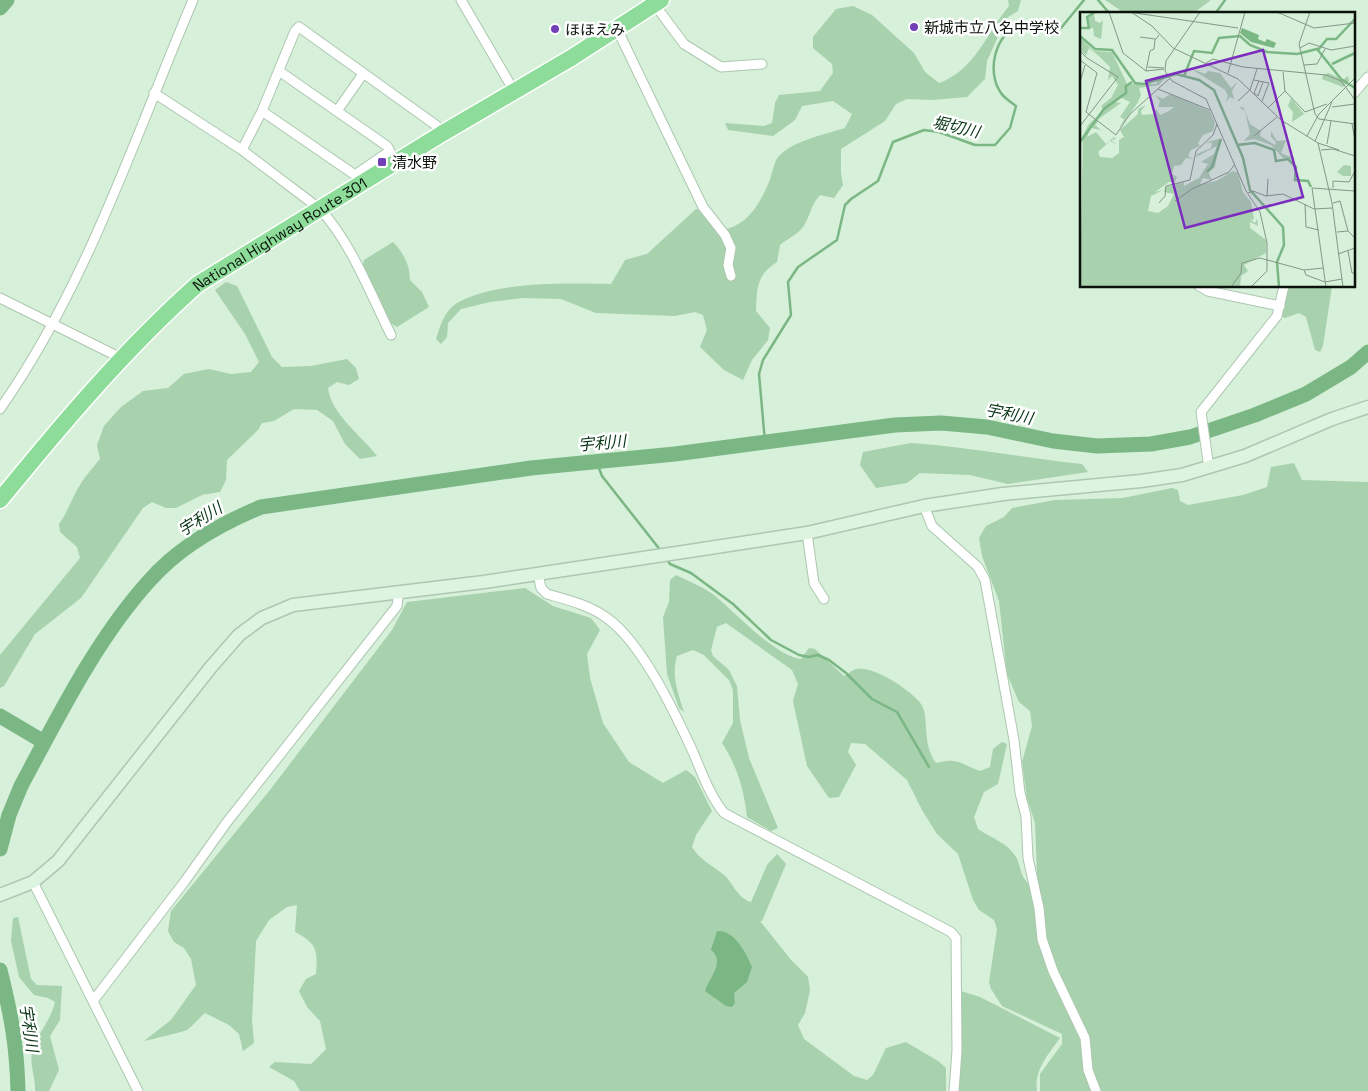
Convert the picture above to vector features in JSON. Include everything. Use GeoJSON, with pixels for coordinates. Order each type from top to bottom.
{"type":"FeatureCollection","features":[{"type":"Feature","properties":{"kind":"highway","name":"National Highway Route 301"},"geometry":{"type":"LineString","coordinates":[[0,500],[73,410],[167,312],[198,284],[246,252],[617,29],[658,2]]}},
{"type":"Feature","properties":{"kind":"street"},"geometry":{"type":"LineString","coordinates":[[0,409],[53,324],[97,235],[193,0]]}},
{"type":"Feature","properties":{"kind":"street"},"geometry":{"type":"LineString","coordinates":[[461,0],[514,91]]}},
{"type":"Feature","properties":{"kind":"street"},"geometry":{"type":"LineString","coordinates":[[658,2],[684,44],[721,67],[762,64]]}},
{"type":"Feature","properties":{"kind":"street"},"geometry":{"type":"LineString","coordinates":[[242,150],[262,111],[295,31],[299,27],[437,126],[443,133]]}},
{"type":"Feature","properties":{"kind":"street"},"geometry":{"type":"LineString","coordinates":[[617,29],[702,207],[725,235],[731,248],[728,266],[731,276]]}},
{"type":"Feature","properties":{"kind":"street"},"geometry":{"type":"LineString","coordinates":[[262,111],[355,175],[390,151],[387,146],[279,71]]}},
{"type":"Feature","properties":{"kind":"street"},"geometry":{"type":"LineString","coordinates":[[337,111],[363,74]]}},
{"type":"Feature","properties":{"kind":"street"},"geometry":{"type":"LineString","coordinates":[[1356,91],[1368,77]]}},
{"type":"Feature","properties":{"kind":"street"},"geometry":{"type":"LineString","coordinates":[[154,93],[242,150],[320,209],[329,218],[355,262],[391,335]]}},
{"type":"Feature","properties":{"kind":"street"},"geometry":{"type":"LineString","coordinates":[[1203,288],[1208,291],[1280,306]]}},
{"type":"Feature","properties":{"kind":"street"},"geometry":{"type":"LineString","coordinates":[[1209,468],[1201,414],[1205,404],[1266,332],[1277,316],[1284,288]]}},
{"type":"Feature","properties":{"kind":"street"},"geometry":{"type":"LineString","coordinates":[[0,298],[123,359]]}},
{"type":"Feature","properties":{"kind":"street"},"geometry":{"type":"LineString","coordinates":[[0,895],[33,882],[58,861],[83,833],[211,667],[239,635],[262,618],[293,605],[538,574],[670,554],[807,532],[924,506],[1003,494],[1142,482],[1209,468],[1245,456],[1332,419],[1368,407]]}},
{"type":"Feature","properties":{"kind":"street"},"geometry":{"type":"LineString","coordinates":[[924,506],[932,526],[978,567],[985,580],[1014,740],[1020,793],[1026,816],[1028,858],[1039,908],[1042,939],[1053,971],[1085,1038],[1088,1070],[1096,1091]]}},
{"type":"Feature","properties":{"kind":"street"},"geometry":{"type":"LineString","coordinates":[[807,532],[814,583],[824,599]]}},
{"type":"Feature","properties":{"kind":"street"},"geometry":{"type":"LineString","coordinates":[[538,574],[541,588],[547,594],[596,610],[609,619],[625,636],[650,670],[675,713],[710,791],[724,813],[951,932],[956,938],[957,1051],[954,1091]]}},
{"type":"Feature","properties":{"kind":"street"},"geometry":{"type":"LineString","coordinates":[[93,1001],[180,888],[233,815],[397,606],[400,592]]}},
{"type":"Feature","properties":{"kind":"street"},"geometry":{"type":"LineString","coordinates":[[33,882],[138,1091]]}},
{"type":"Feature","properties":{"kind":"shaded area"},"geometry":{"type":"Polygon","coordinates":[[[1008,0],[1021,0],[1018,11],[1008,17],[1001,30],[987,61],[985,79],[967,97],[932,100],[907,99],[896,104],[885,121],[841,149],[843,185],[834,198],[820,195],[814,203],[803,227],[780,245],[777,262],[761,277],[756,311],[770,328],[768,340],[752,360],[743,380],[724,370],[700,347],[707,330],[703,315],[695,312],[675,316],[596,313],[561,299],[523,298],[490,302],[461,309],[448,323],[447,337],[441,344],[436,339],[441,324],[449,310],[457,303],[473,296],[511,287],[532,285],[611,284],[625,260],[647,254],[696,209],[711,213],[727,229],[742,222],[758,204],[769,182],[776,160],[781,154],[798,144],[845,128],[852,114],[833,101],[802,106],[795,120],[773,136],[728,130],[725,123],[764,126],[772,123],[775,103],[779,95],[820,91],[833,73],[832,64],[813,48],[813,37],[836,9],[853,6],[872,15],[914,53],[925,72],[939,83],[962,70],[971,60],[1009,6],[1008,0]]]}},
{"type":"Feature","properties":{"kind":"shaded area"},"geometry":{"type":"Polygon","coordinates":[[[1105,0],[1211,0],[1195,12],[1123,12],[1105,0]]]}},
{"type":"Feature","properties":{"kind":"shaded area"},"geometry":{"type":"Polygon","coordinates":[[[393,242],[405,259],[409,269],[410,280],[422,292],[429,307],[397,327],[389,322],[363,264],[364,260],[393,242]]]}},
{"type":"Feature","properties":{"kind":"shaded area"},"geometry":{"type":"Polygon","coordinates":[[[226,282],[237,286],[272,357],[282,367],[311,366],[347,359],[356,368],[359,379],[349,385],[337,382],[328,388],[330,398],[348,424],[377,456],[360,459],[345,444],[333,421],[317,410],[294,409],[274,421],[262,423],[258,430],[227,460],[226,480],[220,492],[202,495],[176,508],[166,508],[152,502],[143,508],[81,598],[35,634],[4,686],[0,688],[0,655],[80,558],[77,547],[60,532],[59,524],[82,482],[100,459],[97,445],[104,426],[121,407],[143,391],[168,388],[184,374],[209,369],[231,374],[251,372],[259,362],[245,334],[215,290],[226,282]]]}},
{"type":"Feature","properties":{"kind":"shaded area"},"geometry":{"type":"Polygon","coordinates":[[[1288,288],[1332,288],[1323,346],[1320,352],[1315,350],[1306,317],[1299,313],[1285,318],[1281,316],[1288,288]]]}},
{"type":"Feature","properties":{"kind":"shaded area"},"geometry":{"type":"Polygon","coordinates":[[[911,443],[1082,464],[1088,472],[1008,484],[970,475],[920,473],[907,483],[876,488],[860,465],[863,452],[911,443]]]}},
{"type":"Feature","properties":{"kind":"shaded area"},"geometry":{"type":"Polygon","coordinates":[[[1294,463],[1302,480],[1368,482],[1368,1091],[1040,1091],[1040,1074],[1062,1044],[1062,1034],[1002,1006],[991,989],[989,982],[997,929],[994,920],[979,910],[973,900],[958,854],[937,834],[907,780],[865,744],[851,743],[848,752],[856,765],[839,797],[829,798],[807,766],[793,701],[798,684],[792,670],[726,623],[717,627],[711,650],[713,656],[729,670],[737,686],[740,720],[749,758],[778,828],[771,831],[747,817],[739,778],[732,760],[722,743],[733,723],[733,690],[729,680],[704,655],[693,650],[677,656],[675,677],[684,712],[679,708],[667,674],[663,617],[669,602],[670,580],[676,575],[710,592],[756,633],[780,651],[801,659],[809,648],[815,649],[844,676],[854,670],[865,669],[883,675],[901,686],[924,709],[927,739],[931,755],[936,763],[955,761],[980,771],[990,767],[993,749],[1002,742],[1007,744],[998,784],[984,792],[974,817],[978,829],[1004,844],[1013,852],[1018,860],[1023,877],[1028,883],[1037,873],[1035,823],[1027,798],[1022,762],[1032,726],[1030,711],[1019,702],[1007,674],[999,601],[982,556],[979,538],[986,526],[1004,517],[1012,508],[1055,500],[1123,498],[1172,488],[1178,490],[1180,501],[1188,505],[1243,495],[1267,487],[1271,467],[1294,463]]]}},
{"type":"Feature","properties":{"kind":"shaded area"},"geometry":{"type":"Polygon","coordinates":[[[525,588],[553,606],[591,618],[600,630],[587,654],[590,678],[603,723],[629,762],[663,783],[686,770],[695,777],[712,811],[696,835],[692,847],[699,855],[724,875],[742,897],[751,902],[767,865],[777,854],[786,864],[762,921],[760,921],[792,961],[808,977],[810,990],[805,1013],[798,1025],[804,1039],[854,1076],[867,1080],[873,1075],[886,1048],[906,1042],[938,1061],[946,1068],[946,1091],[300,1091],[294,1081],[269,1067],[275,1062],[311,1064],[326,1049],[320,1021],[307,1007],[299,991],[306,979],[316,974],[317,959],[312,944],[295,932],[297,905],[287,907],[269,920],[256,941],[252,1020],[254,1043],[243,1051],[239,1034],[229,1025],[205,1013],[187,1030],[144,1041],[171,1020],[196,985],[191,959],[184,948],[174,942],[168,931],[171,911],[270,790],[392,630],[407,602],[525,588]]]}},
{"type":"Feature","properties":{"kind":"shaded area"},"geometry":{"type":"Polygon","coordinates":[[[18,917],[31,979],[37,985],[62,986],[60,1020],[50,1036],[59,1070],[49,1091],[35,1091],[32,1053],[51,1015],[55,1002],[48,998],[34,995],[19,977],[11,941],[13,918],[18,917]]]}},
{"type":"Feature","properties":{"kind":"shaded area"},"geometry":{"type":"Polygon","coordinates":[[[717,931],[729,934],[739,943],[752,967],[747,982],[734,993],[735,1003],[732,1007],[726,1006],[705,991],[717,965],[715,955],[711,950],[717,931]]]}},
{"type":"Feature","properties":{"kind":"shaded area"},"geometry":{"type":"Polygon","coordinates":[[[961,991],[980,997],[1060,1038],[1040,1069],[1037,1091],[957,1091],[961,991]]]}},
{"type":"Feature","properties":{"kind":"waterway"},"geometry":{"type":"LineString","coordinates":[[0,8],[7,0]]}},
{"type":"Feature","properties":{"kind":"waterway","name":"堀切川"},"geometry":{"type":"LineString","coordinates":[[765,442],[759,374],[763,360],[791,315],[788,282],[798,267],[837,240],[845,205],[878,181],[893,142],[924,130],[939,132],[975,145],[995,145],[1010,128],[1016,106],[1001,93],[996,84],[994,65],[999,45],[1010,30],[1018,25],[1034,23],[1061,28],[1084,0]]}},
{"type":"Feature","properties":{"kind":"waterway","name":"堀切川"},"geometry":{"type":"LineString","coordinates":[[1098,0],[1108,12]]}},
{"type":"Feature","properties":{"kind":"waterway","name":"堀切川"},"geometry":{"type":"LineString","coordinates":[[1216,12],[1225,0]]}},
{"type":"Feature","properties":{"kind":"waterway","name":"宇利川"},"geometry":{"type":"LineString","coordinates":[[0,849],[9,815],[21,786],[49,733],[96,652],[131,603],[161,568],[187,547],[230,521],[261,507],[531,468],[675,454],[895,425],[941,423],[987,427],[1053,441],[1097,446],[1151,444],[1190,437],[1255,415],[1306,394],[1351,367],[1368,352]]}},
{"type":"Feature","properties":{"kind":"waterway"},"geometry":{"type":"LineString","coordinates":[[597,463],[602,476],[661,551]]}},
{"type":"Feature","properties":{"kind":"waterway"},"geometry":{"type":"LineString","coordinates":[[666,558],[670,564],[691,573],[733,604],[771,640],[799,655],[809,657],[818,655],[829,660],[846,673],[872,699],[897,712],[929,767]]}},
{"type":"Feature","properties":{"kind":"waterway"},"geometry":{"type":"LineString","coordinates":[[0,716],[44,742]]}},
{"type":"Feature","properties":{"kind":"waterway","name":"宇利川"},"geometry":{"type":"LineString","coordinates":[[0,970],[13,1030],[18,1091]]}},
{"type":"Feature","properties":{"kind":"place","name":"新城市立八名中学校"},"geometry":{"type":"Point","coordinates":[914,27]}},
{"type":"Feature","properties":{"kind":"place","name":"ほほえみ"},"geometry":{"type":"Point","coordinates":[555,29]}},
{"type":"Feature","properties":{"kind":"place","name":"清水野"},"geometry":{"type":"Point","coordinates":[382,162]}}]}
